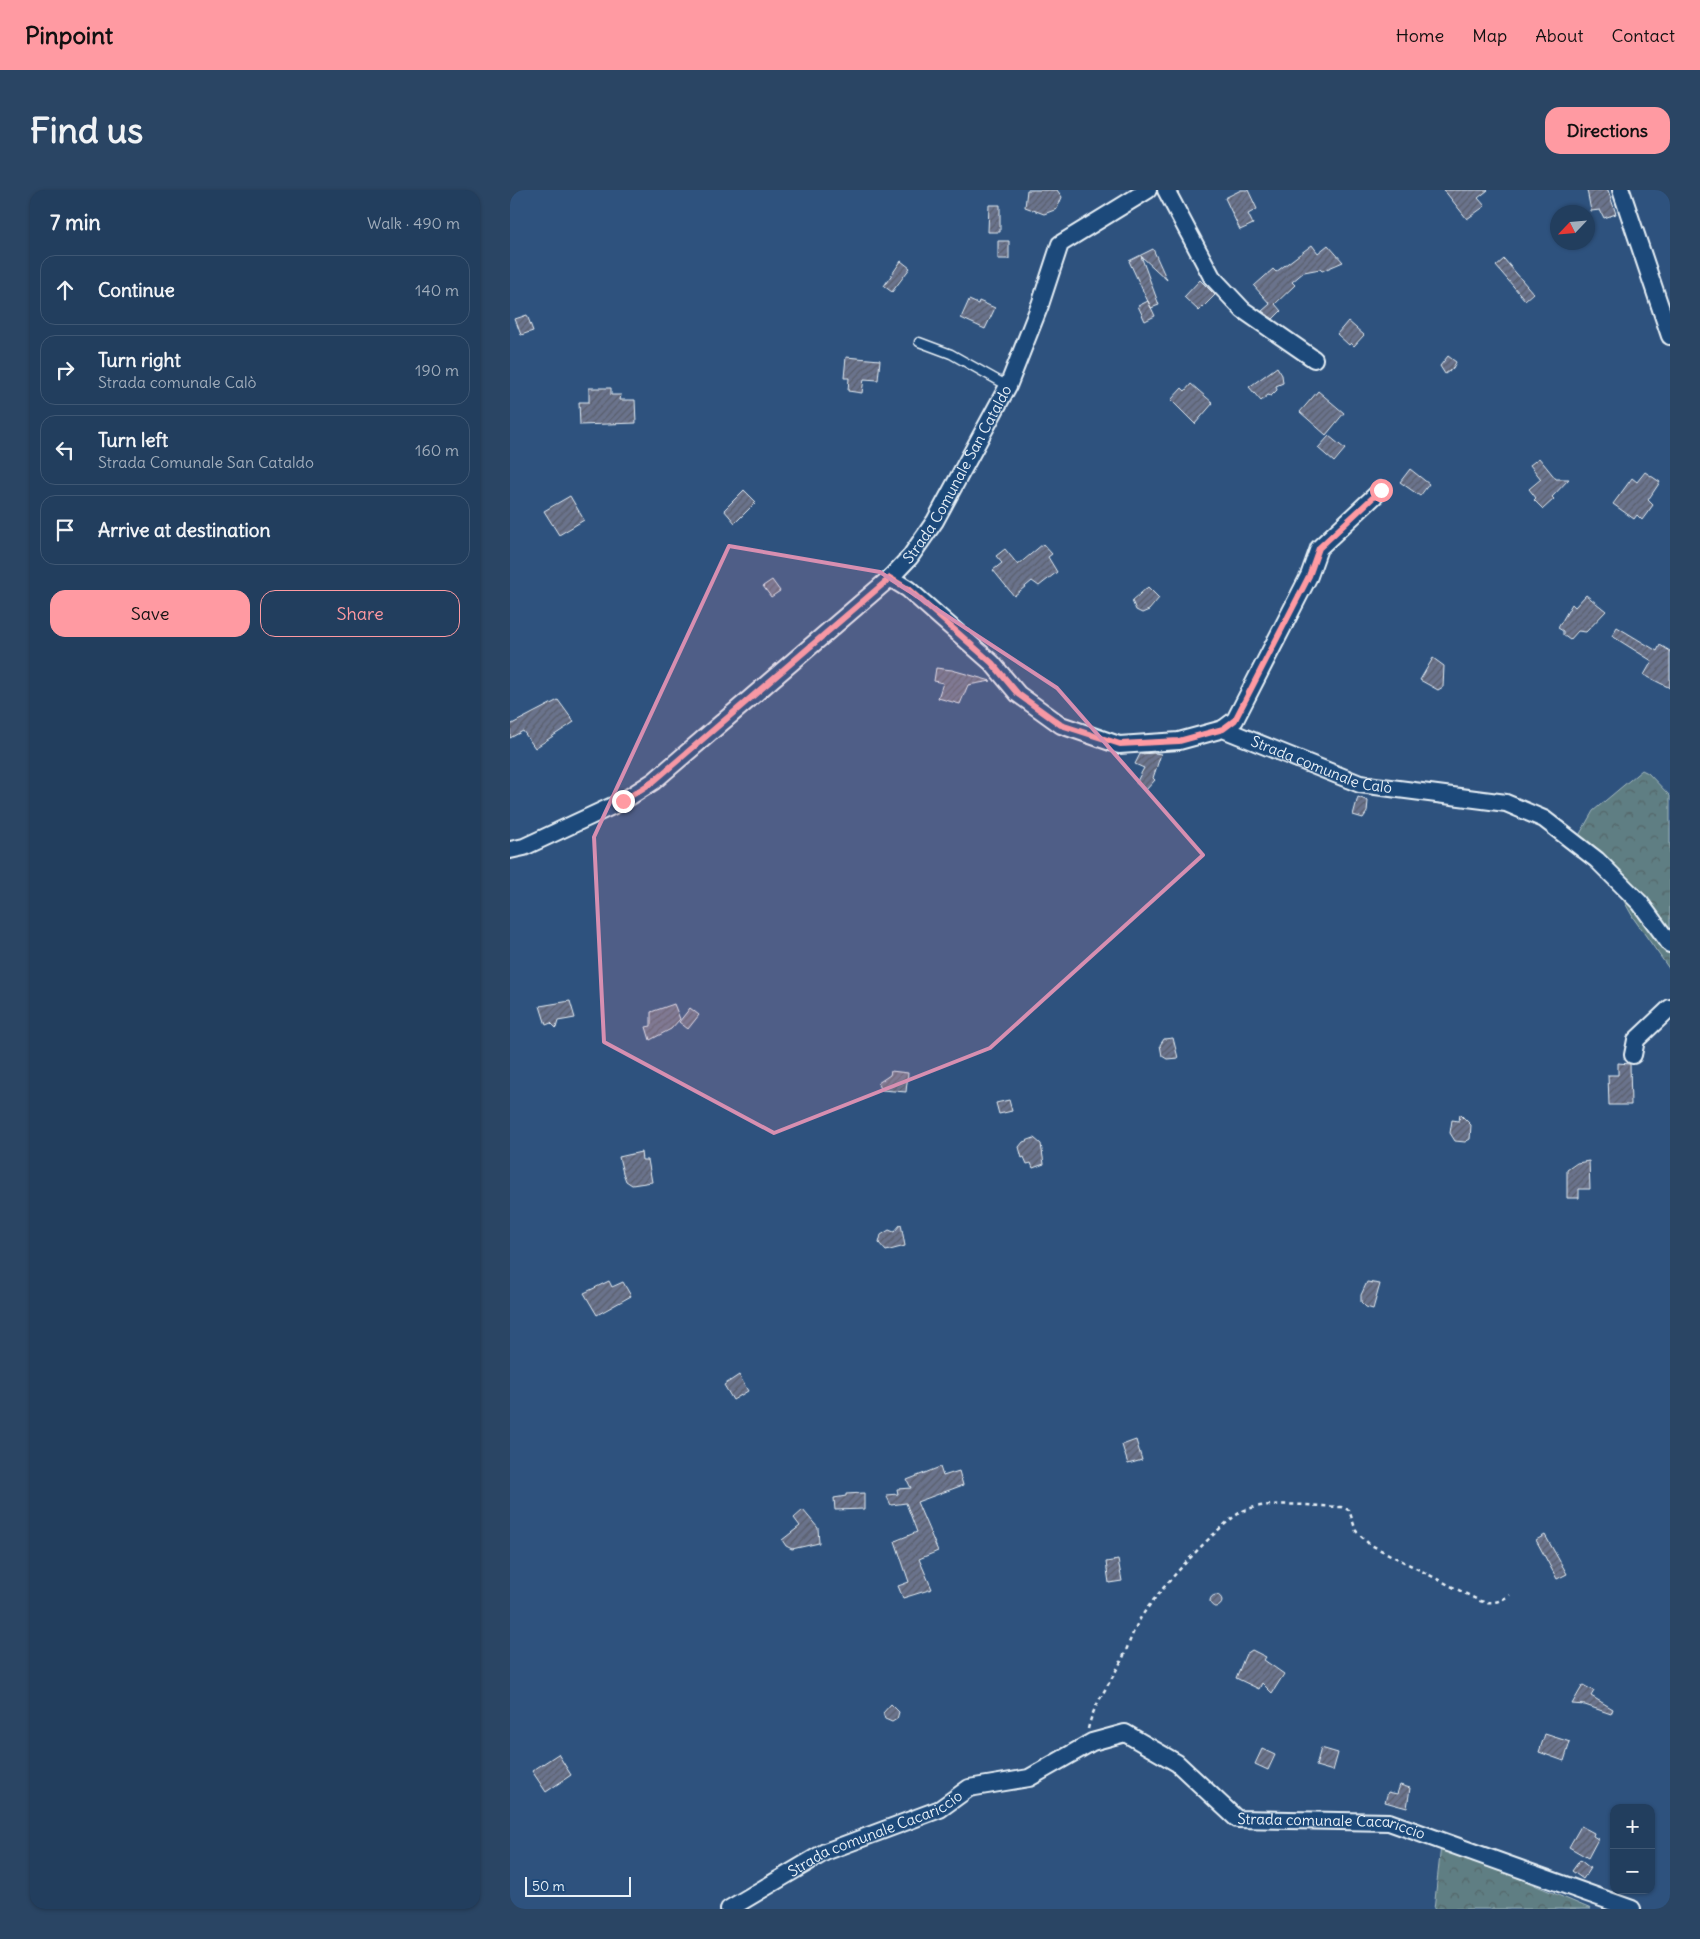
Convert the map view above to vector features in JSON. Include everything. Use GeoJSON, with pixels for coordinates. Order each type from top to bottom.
{"type":"FeatureCollection","features":[{"type":"Feature","properties":{"kind":"street","name":"Strada Comunale San Cataldo"},"geometry":{"type":"LineString","coordinates":[[510,850],[524,846],[623,801],[654,781],[890,578],[910,557],[935,521],[1008,386],[1040,305],[1060,244],[1148,190]]}},
{"type":"Feature","properties":{"kind":"street"},"geometry":{"type":"LineString","coordinates":[[1166,190],[1212,277],[1243,310],[1314,359]]}},
{"type":"Feature","properties":{"kind":"street"},"geometry":{"type":"LineString","coordinates":[[1621,190],[1670,336]]}},
{"type":"Feature","properties":{"kind":"street"},"geometry":{"type":"LineString","coordinates":[[890,578],[908,589],[992,663],[1018,694],[1061,725],[1120,744],[1179,741],[1223,729],[1235,720],[1309,576],[1319,548],[1381,490]]}},
{"type":"Feature","properties":{"kind":"street","name":"Strada comunale Calò"},"geometry":{"type":"LineString","coordinates":[[1223,729],[1360,784],[1506,803],[1544,819],[1597,860],[1640,903],[1670,944]]}},
{"type":"Feature","properties":{"kind":"street"},"geometry":{"type":"LineString","coordinates":[[1633,1055],[1636,1040],[1670,1008]]}},
{"type":"Feature","properties":{"kind":"street","name":"Strada comunale Cacariccio"},"geometry":{"type":"LineString","coordinates":[[729,1909],[825,1852],[940,1810],[969,1788],[1029,1778],[1092,1742],[1125,1733],[1177,1763],[1237,1819],[1389,1822],[1632,1909]]}},
{"type":"Feature","properties":{"kind":"lane"},"geometry":{"type":"LineString","coordinates":[[919,342],[951,354],[1008,386]]}},
{"type":"Feature","properties":{"kind":"path"},"geometry":{"type":"LineString","coordinates":[[1092,1742],[1088,1728],[1098,1700],[1119,1666],[1139,1620],[1153,1600],[1180,1570],[1218,1531],[1242,1512],[1261,1506],[1341,1507],[1349,1510],[1356,1531],[1369,1544],[1480,1601],[1491,1604],[1501,1602],[1510,1595]]}},
{"type":"Feature","properties":{"kind":"highlighted area"},"geometry":{"type":"Polygon","coordinates":[[[729,546],[880,572],[1057,688],[1203,855],[990,1048],[774,1133],[604,1042],[594,837],[729,546]]]}},
{"type":"Feature","properties":{"kind":"green space"},"geometry":{"type":"Polygon","coordinates":[[[1642,770],[1648,773],[1670,796],[1670,970],[1634,919],[1615,885],[1573,846],[1593,811],[1642,770]]]}},
{"type":"Feature","properties":{"kind":"green space"},"geometry":{"type":"Polygon","coordinates":[[[1441,1846],[1454,1851],[1591,1909],[1434,1909],[1441,1846]]]}},
{"type":"Feature","properties":{"kind":"building"},"geometry":{"type":"Polygon","coordinates":[[[1027,190],[1057,190],[1062,197],[1057,209],[1044,214],[1025,207],[1027,190]]]}},
{"type":"Feature","properties":{"kind":"building"},"geometry":{"type":"Polygon","coordinates":[[[1241,190],[1248,190],[1257,209],[1248,214],[1253,224],[1240,230],[1225,198],[1241,190]]]}},
{"type":"Feature","properties":{"kind":"building"},"geometry":{"type":"Polygon","coordinates":[[[1444,190],[1488,190],[1478,198],[1485,206],[1467,219],[1444,190]]]}},
{"type":"Feature","properties":{"kind":"building"},"geometry":{"type":"Polygon","coordinates":[[[1587,190],[1608,190],[1616,214],[1604,218],[1600,210],[1595,211],[1595,205],[1590,205],[1587,190]]]}},
{"type":"Feature","properties":{"kind":"building"},"geometry":{"type":"Polygon","coordinates":[[[989,205],[1000,205],[1000,232],[988,232],[989,205]]]}},
{"type":"Feature","properties":{"kind":"building"},"geometry":{"type":"Polygon","coordinates":[[[998,241],[1009,241],[1009,259],[998,259],[998,241]]]}},
{"type":"Feature","properties":{"kind":"building"},"geometry":{"type":"Polygon","coordinates":[[[1312,245],[1318,253],[1328,245],[1343,262],[1322,271],[1320,269],[1304,272],[1292,282],[1295,285],[1275,304],[1281,311],[1273,319],[1262,311],[1270,304],[1254,286],[1273,269],[1276,272],[1312,245]]]}},
{"type":"Feature","properties":{"kind":"building"},"geometry":{"type":"Polygon","coordinates":[[[1153,249],[1167,280],[1141,256],[1159,305],[1151,308],[1129,261],[1153,249]]]}},
{"type":"Feature","properties":{"kind":"building"},"geometry":{"type":"Polygon","coordinates":[[[1504,259],[1533,293],[1525,300],[1496,266],[1504,259]]]}},
{"type":"Feature","properties":{"kind":"building"},"geometry":{"type":"Polygon","coordinates":[[[901,261],[910,268],[892,292],[884,286],[901,261]]]}},
{"type":"Feature","properties":{"kind":"building"},"geometry":{"type":"Polygon","coordinates":[[[1200,280],[1215,295],[1199,311],[1184,297],[1200,280]]]}},
{"type":"Feature","properties":{"kind":"building"},"geometry":{"type":"Polygon","coordinates":[[[969,300],[978,304],[979,301],[995,308],[985,329],[961,318],[969,300]]]}},
{"type":"Feature","properties":{"kind":"building"},"geometry":{"type":"Polygon","coordinates":[[[1148,301],[1155,316],[1145,321],[1138,306],[1148,301]]]}},
{"type":"Feature","properties":{"kind":"building"},"geometry":{"type":"Polygon","coordinates":[[[527,315],[533,331],[521,335],[515,319],[527,315]]]}},
{"type":"Feature","properties":{"kind":"building"},"geometry":{"type":"Polygon","coordinates":[[[1348,321],[1364,335],[1354,346],[1351,343],[1349,345],[1337,334],[1348,321]]]}},
{"type":"Feature","properties":{"kind":"building"},"geometry":{"type":"Polygon","coordinates":[[[1448,356],[1456,362],[1453,368],[1445,374],[1440,366],[1448,356]]]}},
{"type":"Feature","properties":{"kind":"building"},"geometry":{"type":"Polygon","coordinates":[[[846,357],[880,360],[878,380],[864,379],[862,393],[848,391],[849,378],[844,378],[846,357]]]}},
{"type":"Feature","properties":{"kind":"building"},"geometry":{"type":"Polygon","coordinates":[[[1277,367],[1282,375],[1283,383],[1276,386],[1277,390],[1271,396],[1268,395],[1261,401],[1249,387],[1277,367]]]}},
{"type":"Feature","properties":{"kind":"building"},"geometry":{"type":"Polygon","coordinates":[[[1191,384],[1213,403],[1195,424],[1171,400],[1182,388],[1185,391],[1191,384]]]}},
{"type":"Feature","properties":{"kind":"building"},"geometry":{"type":"Polygon","coordinates":[[[589,388],[611,388],[611,395],[621,395],[620,400],[635,400],[636,423],[580,425],[579,402],[589,402],[589,388]]]}},
{"type":"Feature","properties":{"kind":"building"},"geometry":{"type":"Polygon","coordinates":[[[1318,391],[1344,413],[1326,435],[1300,412],[1318,391]]]}},
{"type":"Feature","properties":{"kind":"building"},"geometry":{"type":"Polygon","coordinates":[[[1329,436],[1345,449],[1334,462],[1318,448],[1329,436]]]}},
{"type":"Feature","properties":{"kind":"building"},"geometry":{"type":"Polygon","coordinates":[[[1539,458],[1556,479],[1569,479],[1552,497],[1554,499],[1543,509],[1534,500],[1536,498],[1529,489],[1541,479],[1530,465],[1539,458]]]}},
{"type":"Feature","properties":{"kind":"building"},"geometry":{"type":"Polygon","coordinates":[[[1410,469],[1429,484],[1420,496],[1400,482],[1410,469]]]}},
{"type":"Feature","properties":{"kind":"building"},"geometry":{"type":"Polygon","coordinates":[[[1645,472],[1660,482],[1648,500],[1653,505],[1642,520],[1637,515],[1634,519],[1613,504],[1632,478],[1637,482],[1645,472]]]}},
{"type":"Feature","properties":{"kind":"building"},"geometry":{"type":"Polygon","coordinates":[[[744,490],[756,502],[735,523],[724,510],[744,490]]]}},
{"type":"Feature","properties":{"kind":"building"},"geometry":{"type":"Polygon","coordinates":[[[570,496],[584,520],[559,535],[544,511],[570,496]]]}},
{"type":"Feature","properties":{"kind":"building"},"geometry":{"type":"Polygon","coordinates":[[[1043,544],[1052,554],[1048,557],[1057,572],[1039,586],[1032,581],[1014,596],[993,570],[1002,563],[996,556],[1005,549],[1018,565],[1043,544]]]}},
{"type":"Feature","properties":{"kind":"building"},"geometry":{"type":"Polygon","coordinates":[[[772,580],[780,591],[771,597],[763,586],[772,580]]]}},
{"type":"Feature","properties":{"kind":"building"},"geometry":{"type":"Polygon","coordinates":[[[1148,587],[1159,598],[1149,610],[1142,613],[1136,610],[1132,601],[1148,587]]]}},
{"type":"Feature","properties":{"kind":"building"},"geometry":{"type":"Polygon","coordinates":[[[1586,595],[1606,611],[1586,632],[1578,631],[1570,640],[1558,628],[1572,604],[1575,607],[1586,595]]]}},
{"type":"Feature","properties":{"kind":"building"},"geometry":{"type":"Polygon","coordinates":[[[1617,627],[1657,651],[1660,645],[1670,651],[1670,688],[1644,675],[1652,661],[1612,636],[1617,627]]]}},
{"type":"Feature","properties":{"kind":"building"},"geometry":{"type":"Polygon","coordinates":[[[1433,658],[1444,666],[1443,687],[1438,690],[1420,680],[1433,658]]]}},
{"type":"Feature","properties":{"kind":"building"},"geometry":{"type":"Polygon","coordinates":[[[936,668],[952,670],[991,681],[968,685],[960,704],[938,698],[943,683],[934,681],[936,668]]]}},
{"type":"Feature","properties":{"kind":"building"},"geometry":{"type":"Polygon","coordinates":[[[558,700],[574,722],[535,748],[523,731],[510,738],[510,725],[558,700]]]}},
{"type":"Feature","properties":{"kind":"building"},"geometry":{"type":"Polygon","coordinates":[[[1140,754],[1161,754],[1153,778],[1155,780],[1146,790],[1136,783],[1144,768],[1135,764],[1140,754]]]}},
{"type":"Feature","properties":{"kind":"building"},"geometry":{"type":"Polygon","coordinates":[[[1358,797],[1368,801],[1367,812],[1363,818],[1353,815],[1358,797]]]}},
{"type":"Feature","properties":{"kind":"building"},"geometry":{"type":"Polygon","coordinates":[[[570,1001],[575,1018],[558,1021],[556,1028],[551,1023],[546,1025],[540,1006],[570,1001]]]}},
{"type":"Feature","properties":{"kind":"building"},"geometry":{"type":"Polygon","coordinates":[[[674,1004],[680,1019],[671,1029],[650,1040],[646,1027],[651,1026],[651,1012],[674,1004]]]}},
{"type":"Feature","properties":{"kind":"building"},"geometry":{"type":"Polygon","coordinates":[[[690,1008],[699,1015],[688,1029],[679,1022],[690,1008]]]}},
{"type":"Feature","properties":{"kind":"building"},"geometry":{"type":"Polygon","coordinates":[[[1173,1038],[1178,1058],[1167,1059],[1162,1056],[1160,1045],[1164,1039],[1173,1038]]]}},
{"type":"Feature","properties":{"kind":"building"},"geometry":{"type":"Polygon","coordinates":[[[1618,1063],[1630,1064],[1631,1105],[1609,1105],[1608,1075],[1618,1075],[1618,1063]]]}},
{"type":"Feature","properties":{"kind":"building"},"geometry":{"type":"Polygon","coordinates":[[[891,1071],[908,1073],[906,1092],[882,1090],[878,1083],[890,1075],[891,1071]]]}},
{"type":"Feature","properties":{"kind":"building"},"geometry":{"type":"Polygon","coordinates":[[[1009,1100],[1012,1111],[999,1114],[996,1103],[1009,1100]]]}},
{"type":"Feature","properties":{"kind":"building"},"geometry":{"type":"Polygon","coordinates":[[[1460,1114],[1471,1125],[1470,1139],[1465,1142],[1455,1141],[1450,1133],[1452,1120],[1459,1121],[1460,1114]]]}},
{"type":"Feature","properties":{"kind":"building"},"geometry":{"type":"Polygon","coordinates":[[[1034,1138],[1041,1144],[1044,1164],[1033,1168],[1031,1163],[1027,1164],[1024,1157],[1022,1158],[1019,1147],[1023,1142],[1034,1138]]]}},
{"type":"Feature","properties":{"kind":"building"},"geometry":{"type":"Polygon","coordinates":[[[641,1152],[642,1160],[648,1160],[652,1182],[632,1185],[626,1181],[619,1157],[641,1152]]]}},
{"type":"Feature","properties":{"kind":"building"},"geometry":{"type":"Polygon","coordinates":[[[1589,1161],[1590,1189],[1579,1189],[1579,1198],[1567,1198],[1567,1170],[1577,1163],[1589,1161]]]}},
{"type":"Feature","properties":{"kind":"building"},"geometry":{"type":"Polygon","coordinates":[[[901,1224],[905,1246],[886,1251],[879,1243],[881,1235],[889,1230],[894,1232],[901,1224]]]}},
{"type":"Feature","properties":{"kind":"building"},"geometry":{"type":"Polygon","coordinates":[[[609,1281],[612,1287],[623,1282],[631,1296],[597,1315],[584,1293],[609,1281]]]}},
{"type":"Feature","properties":{"kind":"building"},"geometry":{"type":"Polygon","coordinates":[[[1367,1282],[1380,1284],[1373,1309],[1366,1307],[1361,1302],[1361,1295],[1367,1282]]]}},
{"type":"Feature","properties":{"kind":"building"},"geometry":{"type":"Polygon","coordinates":[[[739,1375],[748,1391],[733,1400],[724,1385],[739,1375]]]}},
{"type":"Feature","properties":{"kind":"building"},"geometry":{"type":"Polygon","coordinates":[[[1136,1440],[1142,1460],[1128,1464],[1122,1445],[1136,1440]]]}},
{"type":"Feature","properties":{"kind":"building"},"geometry":{"type":"Polygon","coordinates":[[[940,1467],[943,1476],[959,1471],[963,1485],[917,1502],[938,1551],[919,1559],[932,1589],[903,1598],[898,1586],[909,1582],[895,1541],[917,1532],[906,1503],[891,1505],[886,1495],[898,1494],[897,1489],[911,1488],[907,1480],[940,1467]]]}},
{"type":"Feature","properties":{"kind":"building"},"geometry":{"type":"Polygon","coordinates":[[[864,1493],[864,1509],[835,1510],[834,1498],[846,1496],[846,1494],[864,1493]]]}},
{"type":"Feature","properties":{"kind":"building"},"geometry":{"type":"Polygon","coordinates":[[[803,1510],[818,1528],[819,1543],[792,1549],[786,1546],[782,1540],[800,1526],[794,1518],[803,1510]]]}},
{"type":"Feature","properties":{"kind":"building"},"geometry":{"type":"Polygon","coordinates":[[[1545,1535],[1567,1574],[1557,1579],[1536,1540],[1545,1535]]]}},
{"type":"Feature","properties":{"kind":"building"},"geometry":{"type":"Polygon","coordinates":[[[1118,1560],[1122,1581],[1109,1583],[1106,1562],[1118,1560]]]}},
{"type":"Feature","properties":{"kind":"building"},"geometry":{"type":"Polygon","coordinates":[[[1216,1595],[1222,1601],[1216,1607],[1210,1601],[1216,1595]]]}},
{"type":"Feature","properties":{"kind":"building"},"geometry":{"type":"Polygon","coordinates":[[[1252,1650],[1266,1657],[1264,1660],[1284,1674],[1272,1693],[1262,1683],[1259,1689],[1236,1678],[1246,1654],[1252,1650]]]}},
{"type":"Feature","properties":{"kind":"building"},"geometry":{"type":"Polygon","coordinates":[[[1583,1685],[1594,1691],[1591,1696],[1613,1709],[1611,1714],[1585,1705],[1572,1704],[1583,1685]]]}},
{"type":"Feature","properties":{"kind":"building"},"geometry":{"type":"Polygon","coordinates":[[[891,1704],[899,1712],[897,1719],[892,1722],[885,1719],[883,1713],[891,1704]]]}},
{"type":"Feature","properties":{"kind":"building"},"geometry":{"type":"Polygon","coordinates":[[[1545,1734],[1570,1742],[1564,1761],[1539,1752],[1545,1734]]]}},
{"type":"Feature","properties":{"kind":"building"},"geometry":{"type":"Polygon","coordinates":[[[1321,1748],[1338,1753],[1333,1771],[1316,1766],[1321,1748]]]}},
{"type":"Feature","properties":{"kind":"building"},"geometry":{"type":"Polygon","coordinates":[[[1262,1749],[1275,1755],[1268,1770],[1255,1764],[1262,1749]]]}},
{"type":"Feature","properties":{"kind":"building"},"geometry":{"type":"Polygon","coordinates":[[[558,1754],[571,1775],[546,1792],[532,1771],[558,1754]]]}},
{"type":"Feature","properties":{"kind":"building"},"geometry":{"type":"Polygon","coordinates":[[[1400,1785],[1410,1788],[1407,1808],[1385,1802],[1388,1792],[1397,1794],[1400,1785]]]}},
{"type":"Feature","properties":{"kind":"building"},"geometry":{"type":"Polygon","coordinates":[[[1581,1826],[1594,1833],[1593,1836],[1598,1839],[1588,1858],[1569,1847],[1581,1826]]]}},
{"type":"Feature","properties":{"kind":"building"},"geometry":{"type":"Polygon","coordinates":[[[1580,1860],[1590,1868],[1583,1879],[1572,1871],[1580,1860]]]}},
{"type":"Feature","properties":{"kind":"route"},"geometry":{"type":"LineString","coordinates":[[623,801],[654,781],[890,578],[908,589],[992,663],[1018,694],[1061,725],[1120,744],[1179,741],[1223,729],[1235,720],[1309,576],[1319,548],[1381,490]]}}]}
